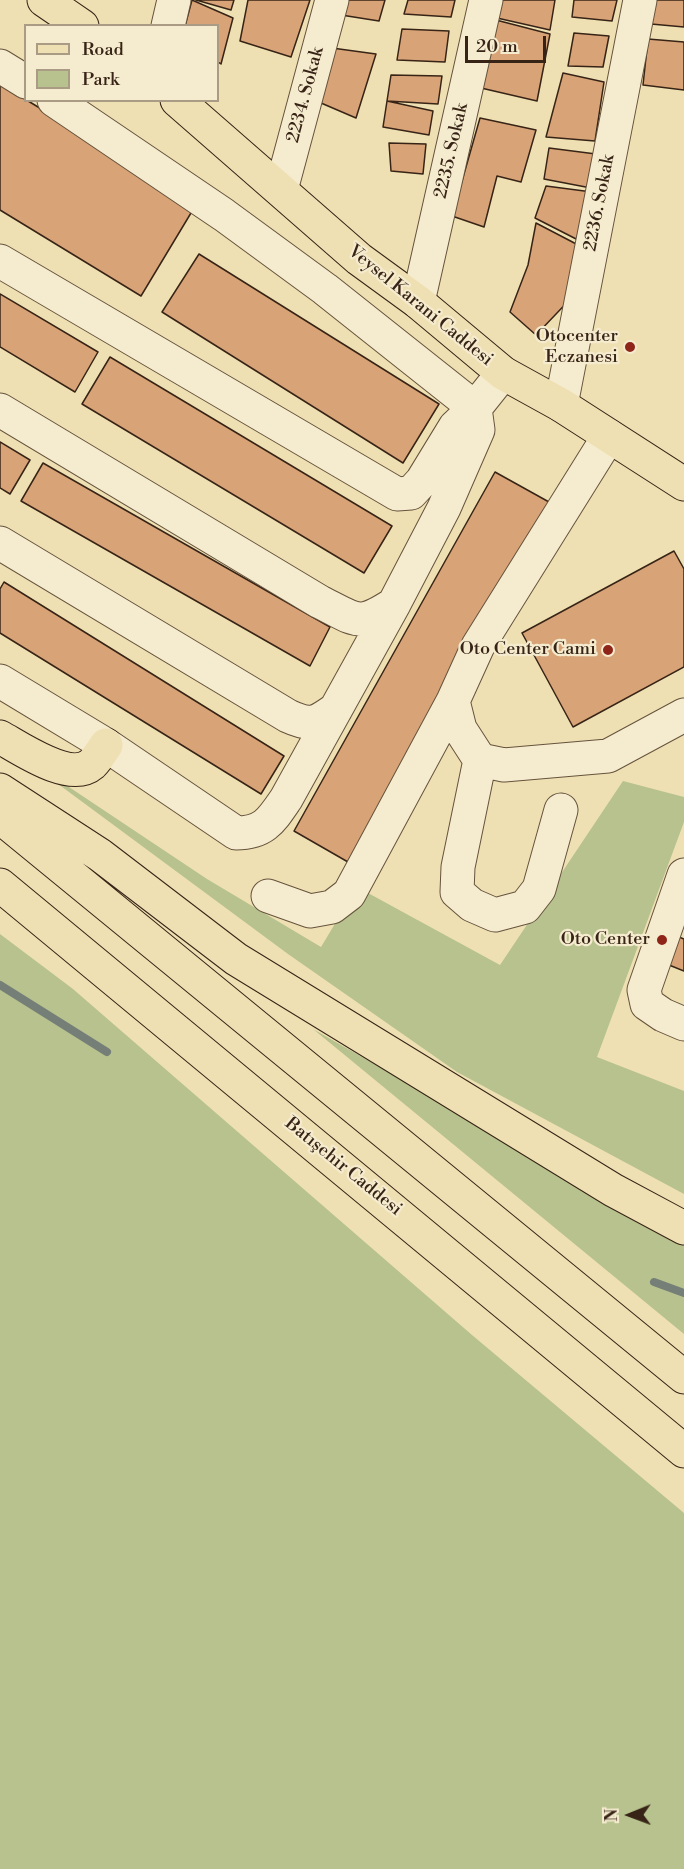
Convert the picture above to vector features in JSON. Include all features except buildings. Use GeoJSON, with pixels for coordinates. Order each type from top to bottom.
{"type":"FeatureCollection","features":[{"type":"Feature","properties":{"kind":"main road"},"geometry":{"type":"LineString","coordinates":[[44,0],[73,23]]}},
{"type":"Feature","properties":{"kind":"main road","name":"Veysel Karani Caddesi"},"geometry":{"type":"LineString","coordinates":[[179,102],[359,259],[418,302],[503,373],[561,405],[684,484]]}},
{"type":"Feature","properties":{"kind":"main road"},"geometry":{"type":"LineString","coordinates":[[0,737],[49,764],[77,770],[91,765],[106,745]]}},
{"type":"Feature","properties":{"kind":"main road"},"geometry":{"type":"LineString","coordinates":[[0,790],[100,855],[236,959],[613,1190],[684,1228]]}},
{"type":"Feature","properties":{"kind":"main road"},"geometry":{"type":"LineString","coordinates":[[0,817],[684,1377]]}},
{"type":"Feature","properties":{"kind":"main road","name":"Batışehir Caddesi"},"geometry":{"type":"LineString","coordinates":[[0,885],[684,1451]]}},
{"type":"Feature","properties":{"kind":"street"},"geometry":{"type":"LineString","coordinates":[[168,24],[174,0]]}},
{"type":"Feature","properties":{"kind":"street","name":"2234. Sokak"},"geometry":{"type":"LineString","coordinates":[[281,190],[332,0]]}},
{"type":"Feature","properties":{"kind":"street","name":"2235. Sokak"},"geometry":{"type":"LineString","coordinates":[[418,302],[486,0]]}},
{"type":"Feature","properties":{"kind":"street","name":"2236. Sokak"},"geometry":{"type":"LineString","coordinates":[[561,405],[640,0]]}},
{"type":"Feature","properties":{"kind":"street"},"geometry":{"type":"LineString","coordinates":[[0,66],[24,81]]}},
{"type":"Feature","properties":{"kind":"street"},"geometry":{"type":"LineString","coordinates":[[0,681],[106,745],[236,833],[251,833],[271,821],[281,807],[394,604],[444,508],[478,430],[476,408],[325,289],[252,235],[57,102]]}},
{"type":"Feature","properties":{"kind":"street"},"geometry":{"type":"LineString","coordinates":[[0,261],[397,494],[411,493],[422,481],[455,427],[476,408],[503,373]]}},
{"type":"Feature","properties":{"kind":"street"},"geometry":{"type":"LineString","coordinates":[[0,410],[320,602],[358,621],[374,617],[394,604]]}},
{"type":"Feature","properties":{"kind":"street"},"geometry":{"type":"LineString","coordinates":[[268,896],[310,911],[332,907],[349,894],[453,701],[478,646],[609,436]]}},
{"type":"Feature","properties":{"kind":"street"},"geometry":{"type":"LineString","coordinates":[[0,543],[288,716],[304,723],[317,722],[336,709]]}},
{"type":"Feature","properties":{"kind":"street"},"geometry":{"type":"LineString","coordinates":[[453,701],[460,729],[480,760],[458,867],[457,892],[472,905],[495,915],[525,907],[539,888],[561,810]]}},
{"type":"Feature","properties":{"kind":"street"},"geometry":{"type":"LineString","coordinates":[[480,760],[504,765],[608,756],[684,714]]}},
{"type":"Feature","properties":{"kind":"street"},"geometry":{"type":"LineString","coordinates":[[680,897],[644,990],[647,1004],[663,1015],[684,1024]]}},
{"type":"Feature","properties":{"kind":"green space"},"geometry":{"type":"Polygon","coordinates":[[[0,741],[207,879],[321,947],[357,887],[500,965],[623,781],[684,797],[684,822],[597,1057],[684,1091],[684,1194],[457,1072],[288,954],[0,741]]]}},
{"type":"Feature","properties":{"kind":"green space"},"geometry":{"type":"Polygon","coordinates":[[[0,934],[73,989],[472,1335],[684,1513],[684,1869],[0,1869],[0,934]]]}},
{"type":"Feature","properties":{"kind":"green space"},"geometry":{"type":"Polygon","coordinates":[[[313,1029],[684,1241],[684,1334],[313,1029]]]}},
{"type":"Feature","properties":{"kind":"waterway"},"geometry":{"type":"LineString","coordinates":[[0,985],[107,1052]]}},
{"type":"Feature","properties":{"kind":"waterway"},"geometry":{"type":"LineString","coordinates":[[654,1282],[684,1293]]}},
{"type":"Feature","properties":{"kind":"place","name":"Otocenter Eczanesi"},"geometry":{"type":"Point","coordinates":[630,347]}},
{"type":"Feature","properties":{"kind":"place","name":"Oto Center Cami"},"geometry":{"type":"Point","coordinates":[608,650]}},
{"type":"Feature","properties":{"kind":"place","name":"Oto Center"},"geometry":{"type":"Point","coordinates":[662,940]}}]}
